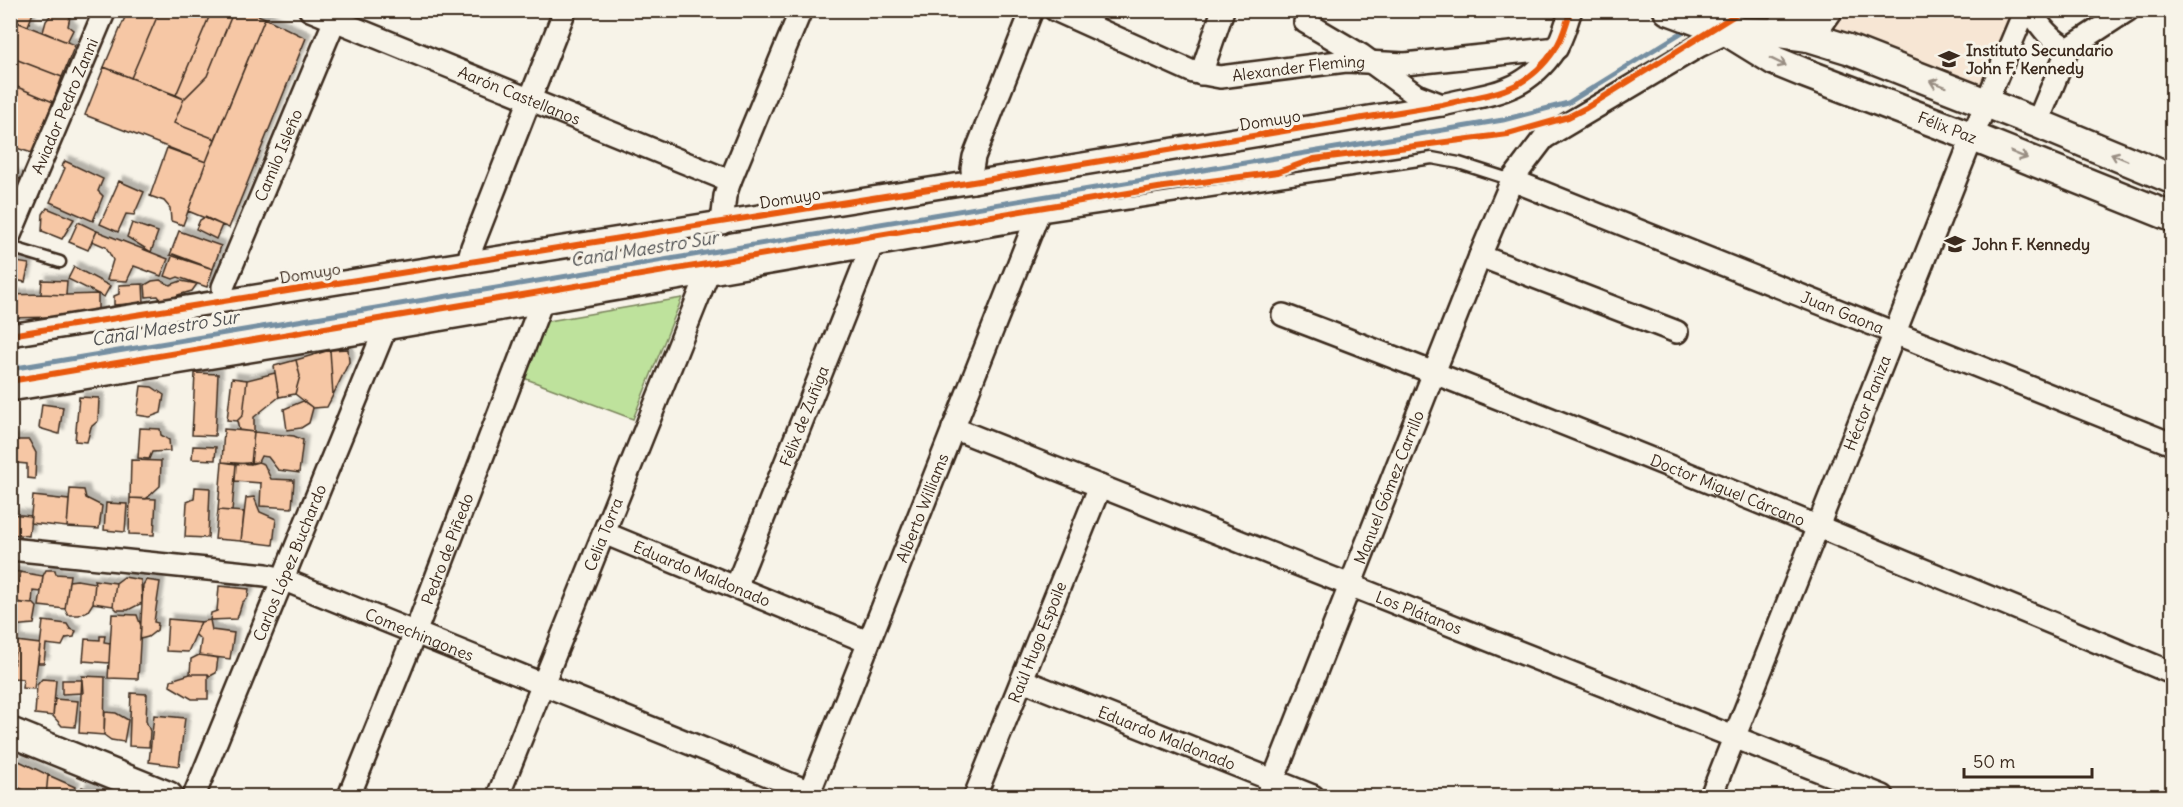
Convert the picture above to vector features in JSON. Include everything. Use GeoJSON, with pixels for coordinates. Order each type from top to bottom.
{"type":"FeatureCollection","features":[{"type":"Feature","properties":{"kind":"main road","name":"Félix Paz"},"geometry":{"type":"LineString","coordinates":[[1668,10],[1728,32],[1793,69],[1973,137],[2172,217]]}},
{"type":"Feature","properties":{"kind":"main road"},"geometry":{"type":"LineString","coordinates":[[1779,33],[1785,20],[1798,10]]}},
{"type":"Feature","properties":{"kind":"main road"},"geometry":{"type":"LineString","coordinates":[[1809,38],[1828,10]]}},
{"type":"Feature","properties":{"kind":"main road","name":"Félix Paz"},"geometry":{"type":"LineString","coordinates":[[1728,32],[1779,33],[1809,38],[1848,49],[2172,179]]}},
{"type":"Feature","properties":{"kind":"main road"},"geometry":{"type":"LineString","coordinates":[[10,732],[168,796]]}},
{"type":"Feature","properties":{"kind":"street","name":"Aviador Pedro Zanni"},"geometry":{"type":"LineString","coordinates":[[10,236],[105,10]]}},
{"type":"Feature","properties":{"kind":"street","name":"Aarón Castellanos"},"geometry":{"type":"LineString","coordinates":[[310,10],[337,16],[529,100],[730,181]]}},
{"type":"Feature","properties":{"kind":"street"},"geometry":{"type":"LineString","coordinates":[[468,262],[529,100],[566,10]]}},
{"type":"Feature","properties":{"kind":"street"},"geometry":{"type":"LineString","coordinates":[[722,223],[725,196],[730,181],[801,10]]}},
{"type":"Feature","properties":{"kind":"street"},"geometry":{"type":"LineString","coordinates":[[973,182],[974,157],[1032,10]]}},
{"type":"Feature","properties":{"kind":"street","name":"Alexander Fleming"},"geometry":{"type":"LineString","coordinates":[[1055,10],[1201,74],[1227,78],[1346,61],[1405,64],[1557,48]]}},
{"type":"Feature","properties":{"kind":"street"},"geometry":{"type":"LineString","coordinates":[[1201,74],[1223,10]]}},
{"type":"Feature","properties":{"kind":"street"},"geometry":{"type":"LineString","coordinates":[[1557,48],[1571,10]]}},
{"type":"Feature","properties":{"kind":"street","name":"Héctor Paniza"},"geometry":{"type":"LineString","coordinates":[[1710,796],[2025,10]]}},
{"type":"Feature","properties":{"kind":"street"},"geometry":{"type":"LineString","coordinates":[[2030,10],[2043,31],[2068,49]]}},
{"type":"Feature","properties":{"kind":"street"},"geometry":{"type":"LineString","coordinates":[[2037,123],[2068,49],[2128,10]]}},
{"type":"Feature","properties":{"kind":"street","name":"Camilo Isleño"},"geometry":{"type":"LineString","coordinates":[[224,300],[223,287],[337,16]]}},
{"type":"Feature","properties":{"kind":"street"},"geometry":{"type":"LineString","coordinates":[[1305,22],[1371,62],[1416,95],[1442,105]]}},
{"type":"Feature","properties":{"kind":"street","name":"Manuel Gómez Carrillo"},"geometry":{"type":"LineString","coordinates":[[1270,788],[1512,180],[1544,138],[1699,45],[1728,32]]}},
{"type":"Feature","properties":{"kind":"street","name":"Domuyo"},"geometry":{"type":"LineString","coordinates":[[10,335],[722,223],[1442,105],[1515,87],[1533,76],[1557,48]]}},
{"type":"Feature","properties":{"kind":"street","name":"Juan Gaona"},"geometry":{"type":"LineString","coordinates":[[1512,180],[2172,444]]}},
{"type":"Feature","properties":{"kind":"street"},"geometry":{"type":"LineString","coordinates":[[10,390],[385,329],[1037,217]]}},
{"type":"Feature","properties":{"kind":"street","name":"Alberto Williams"},"geometry":{"type":"LineString","coordinates":[[809,794],[1037,217]]}},
{"type":"Feature","properties":{"kind":"street","name":"Félix de Zuñiga"},"geometry":{"type":"LineString","coordinates":[[736,587],[872,245]]}},
{"type":"Feature","properties":{"kind":"street"},"geometry":{"type":"LineString","coordinates":[[1480,256],[1677,332]]}},
{"type":"Feature","properties":{"kind":"street","name":"Celia Torra"},"geometry":{"type":"LineString","coordinates":[[498,796],[708,273]]}},
{"type":"Feature","properties":{"kind":"street","name":"Pedro de Piñedo"},"geometry":{"type":"LineString","coordinates":[[349,796],[415,633],[542,301]]}},
{"type":"Feature","properties":{"kind":"street","name":"Doctor Miguel Cárcano"},"geometry":{"type":"LineString","coordinates":[[1283,315],[1434,372],[1818,525],[2172,673]]}},
{"type":"Feature","properties":{"kind":"street","name":"Carlos López Buchardo"},"geometry":{"type":"LineString","coordinates":[[194,796],[385,329]]}},
{"type":"Feature","properties":{"kind":"street","name":"Los Plátanos"},"geometry":{"type":"LineString","coordinates":[[953,428],[1883,796]]}},
{"type":"Feature","properties":{"kind":"street","name":"Raúl Hugo Espoile"},"geometry":{"type":"LineString","coordinates":[[975,796],[1100,486]]}},
{"type":"Feature","properties":{"kind":"street","name":"Eduardo Maldonado"},"geometry":{"type":"LineString","coordinates":[[604,533],[868,642]]}},
{"type":"Feature","properties":{"kind":"street","name":"Comechingones"},"geometry":{"type":"LineString","coordinates":[[10,549],[266,575],[282,579],[809,794]]}},
{"type":"Feature","properties":{"kind":"street","name":"Eduardo Maldonado"},"geometry":{"type":"LineString","coordinates":[[1022,680],[1270,788],[1313,796]]}},
{"type":"Feature","properties":{"kind":"lane"},"geometry":{"type":"LineString","coordinates":[[1037,217],[1432,158],[1459,163],[1512,180]]}},
{"type":"Feature","properties":{"kind":"lane"},"geometry":{"type":"LineString","coordinates":[[10,247],[60,262]]}},
{"type":"Feature","properties":{"kind":"shaded area","name":"Instituto Secundario John F. Kennedy"},"geometry":{"type":"Polygon","coordinates":[[[1857,11],[2013,11],[1980,90],[1830,27],[1857,11]]]}},
{"type":"Feature","properties":{"kind":"green space"},"geometry":{"type":"Polygon","coordinates":[[[682,298],[633,419],[521,377],[543,322],[682,298]]]}},
{"type":"Feature","properties":{"kind":"building"},"geometry":{"type":"Polygon","coordinates":[[[10,10],[34,10],[28,26],[10,19],[10,10]]]}},
{"type":"Feature","properties":{"kind":"building"},"geometry":{"type":"Polygon","coordinates":[[[128,10],[160,10],[131,78],[104,67],[128,10]]]}},
{"type":"Feature","properties":{"kind":"building"},"geometry":{"type":"Polygon","coordinates":[[[160,10],[212,10],[176,95],[131,78],[160,10]]]}},
{"type":"Feature","properties":{"kind":"building"},"geometry":{"type":"Polygon","coordinates":[[[212,10],[234,10],[207,76],[184,99],[176,95],[212,10]]]}},
{"type":"Feature","properties":{"kind":"building"},"geometry":{"type":"Polygon","coordinates":[[[234,10],[245,10],[265,18],[215,139],[174,123],[184,99],[207,76],[234,10]]]}},
{"type":"Feature","properties":{"kind":"building"},"geometry":{"type":"Polygon","coordinates":[[[53,12],[63,13],[70,17],[68,26],[73,30],[67,42],[43,32],[46,21],[53,12]]]}},
{"type":"Feature","properties":{"kind":"building"},"geometry":{"type":"Polygon","coordinates":[[[265,18],[306,38],[229,228],[188,211],[265,18]]]}},
{"type":"Feature","properties":{"kind":"building"},"geometry":{"type":"Polygon","coordinates":[[[14,21],[75,45],[62,77],[10,57],[10,33],[14,21]]]}},
{"type":"Feature","properties":{"kind":"building"},"geometry":{"type":"Polygon","coordinates":[[[10,57],[62,77],[53,102],[10,84],[10,57]]]}},
{"type":"Feature","properties":{"kind":"building"},"geometry":{"type":"Polygon","coordinates":[[[104,67],[184,99],[174,123],[215,139],[206,162],[85,115],[104,67]]]}},
{"type":"Feature","properties":{"kind":"building"},"geometry":{"type":"Polygon","coordinates":[[[10,84],[53,102],[32,153],[10,146],[10,84]]]}},
{"type":"Feature","properties":{"kind":"building"},"geometry":{"type":"Polygon","coordinates":[[[167,148],[206,162],[183,225],[171,221],[170,208],[164,201],[150,196],[167,148]]]}},
{"type":"Feature","properties":{"kind":"building"},"geometry":{"type":"Polygon","coordinates":[[[65,161],[103,179],[98,191],[103,196],[93,221],[50,202],[65,168],[62,166],[65,161]]]}},
{"type":"Feature","properties":{"kind":"building"},"geometry":{"type":"Polygon","coordinates":[[[10,173],[23,181],[10,206],[10,173]]]}},
{"type":"Feature","properties":{"kind":"building"},"geometry":{"type":"Polygon","coordinates":[[[119,181],[144,192],[134,215],[126,214],[118,232],[100,224],[119,181]]]}},
{"type":"Feature","properties":{"kind":"building"},"geometry":{"type":"Polygon","coordinates":[[[47,208],[74,219],[62,239],[42,231],[43,214],[47,208]]]}},
{"type":"Feature","properties":{"kind":"building"},"geometry":{"type":"Polygon","coordinates":[[[205,217],[222,225],[216,239],[196,229],[200,220],[205,217]]]}},
{"type":"Feature","properties":{"kind":"building"},"geometry":{"type":"Polygon","coordinates":[[[78,222],[97,231],[88,250],[69,242],[78,222]]]}},
{"type":"Feature","properties":{"kind":"building"},"geometry":{"type":"Polygon","coordinates":[[[132,223],[158,232],[151,252],[127,237],[132,223]]]}},
{"type":"Feature","properties":{"kind":"building"},"geometry":{"type":"Polygon","coordinates":[[[97,231],[168,259],[161,276],[134,266],[127,281],[107,280],[113,260],[106,247],[92,241],[97,231]]]}},
{"type":"Feature","properties":{"kind":"building"},"geometry":{"type":"Polygon","coordinates":[[[179,231],[221,246],[213,269],[170,255],[179,231]]]}},
{"type":"Feature","properties":{"kind":"building"},"geometry":{"type":"Polygon","coordinates":[[[173,254],[213,269],[207,287],[178,277],[173,279],[165,276],[173,254]]]}},
{"type":"Feature","properties":{"kind":"building"},"geometry":{"type":"Polygon","coordinates":[[[10,261],[29,264],[25,282],[10,279],[10,261]]]}},
{"type":"Feature","properties":{"kind":"building"},"geometry":{"type":"Polygon","coordinates":[[[74,267],[110,286],[104,297],[68,279],[74,267]]]}},
{"type":"Feature","properties":{"kind":"building"},"geometry":{"type":"Polygon","coordinates":[[[42,280],[67,281],[66,295],[41,294],[42,280]]]}},
{"type":"Feature","properties":{"kind":"building"},"geometry":{"type":"Polygon","coordinates":[[[160,280],[170,285],[181,281],[197,284],[192,291],[173,299],[161,300],[158,296],[146,297],[145,285],[160,280]]]}},
{"type":"Feature","properties":{"kind":"building"},"geometry":{"type":"Polygon","coordinates":[[[143,284],[144,303],[114,305],[114,296],[119,294],[119,285],[143,284]]]}},
{"type":"Feature","properties":{"kind":"building"},"geometry":{"type":"Polygon","coordinates":[[[98,294],[98,316],[10,318],[10,295],[98,294]]]}},
{"type":"Feature","properties":{"kind":"building"},"geometry":{"type":"Polygon","coordinates":[[[348,349],[349,362],[333,395],[330,350],[348,349]]]}},
{"type":"Feature","properties":{"kind":"building"},"geometry":{"type":"Polygon","coordinates":[[[330,350],[333,395],[327,407],[313,408],[295,394],[300,376],[296,360],[330,350]]]}},
{"type":"Feature","properties":{"kind":"building"},"geometry":{"type":"Polygon","coordinates":[[[296,360],[300,376],[295,394],[279,397],[274,366],[296,360]]]}},
{"type":"Feature","properties":{"kind":"building"},"geometry":{"type":"Polygon","coordinates":[[[195,373],[218,374],[215,436],[192,435],[195,373]]]}},
{"type":"Feature","properties":{"kind":"building"},"geometry":{"type":"Polygon","coordinates":[[[275,373],[279,397],[254,417],[254,432],[239,430],[237,421],[243,415],[247,380],[275,373]]]}},
{"type":"Feature","properties":{"kind":"building"},"geometry":{"type":"Polygon","coordinates":[[[232,378],[247,380],[243,415],[237,421],[227,420],[232,378]]]}},
{"type":"Feature","properties":{"kind":"building"},"geometry":{"type":"Polygon","coordinates":[[[141,386],[152,387],[164,395],[161,413],[150,417],[137,415],[141,386]]]}},
{"type":"Feature","properties":{"kind":"building"},"geometry":{"type":"Polygon","coordinates":[[[79,397],[99,398],[98,421],[91,427],[87,442],[75,441],[79,397]]]}},
{"type":"Feature","properties":{"kind":"building"},"geometry":{"type":"Polygon","coordinates":[[[303,401],[313,408],[309,423],[301,428],[287,430],[284,409],[303,401]]]}},
{"type":"Feature","properties":{"kind":"building"},"geometry":{"type":"Polygon","coordinates":[[[42,404],[63,407],[59,434],[39,428],[42,404]]]}},
{"type":"Feature","properties":{"kind":"building"},"geometry":{"type":"Polygon","coordinates":[[[140,428],[160,429],[161,435],[169,440],[170,451],[152,452],[149,459],[138,458],[140,428]]]}},
{"type":"Feature","properties":{"kind":"building"},"geometry":{"type":"Polygon","coordinates":[[[224,429],[254,432],[251,464],[222,462],[224,429]]]}},
{"type":"Feature","properties":{"kind":"building"},"geometry":{"type":"Polygon","coordinates":[[[254,432],[294,436],[303,440],[299,473],[278,470],[268,457],[261,456],[258,462],[251,464],[254,432]]]}},
{"type":"Feature","properties":{"kind":"building"},"geometry":{"type":"Polygon","coordinates":[[[10,440],[29,440],[36,453],[35,479],[27,478],[27,464],[17,463],[15,456],[10,456],[10,440]]]}},
{"type":"Feature","properties":{"kind":"building"},"geometry":{"type":"Polygon","coordinates":[[[193,446],[216,447],[215,460],[192,459],[193,446]]]}},
{"type":"Feature","properties":{"kind":"building"},"geometry":{"type":"Polygon","coordinates":[[[131,460],[161,461],[160,486],[146,499],[130,498],[131,460]]]}},
{"type":"Feature","properties":{"kind":"building"},"geometry":{"type":"Polygon","coordinates":[[[222,462],[236,464],[232,511],[218,510],[222,462]]]}},
{"type":"Feature","properties":{"kind":"building"},"geometry":{"type":"Polygon","coordinates":[[[258,462],[264,464],[271,479],[294,480],[292,508],[260,506],[261,483],[235,481],[236,464],[258,462]]]}},
{"type":"Feature","properties":{"kind":"building"},"geometry":{"type":"Polygon","coordinates":[[[195,487],[210,488],[208,538],[185,537],[187,502],[194,499],[195,487]]]}},
{"type":"Feature","properties":{"kind":"building"},"geometry":{"type":"Polygon","coordinates":[[[70,489],[84,490],[86,498],[102,506],[99,529],[67,527],[70,489]]]}},
{"type":"Feature","properties":{"kind":"building"},"geometry":{"type":"Polygon","coordinates":[[[33,496],[69,500],[67,527],[30,523],[33,496]]]}},
{"type":"Feature","properties":{"kind":"building"},"geometry":{"type":"Polygon","coordinates":[[[254,497],[260,512],[276,519],[273,545],[241,541],[246,498],[254,497]]]}},
{"type":"Feature","properties":{"kind":"building"},"geometry":{"type":"Polygon","coordinates":[[[130,498],[156,499],[154,535],[129,534],[130,498]]]}},
{"type":"Feature","properties":{"kind":"building"},"geometry":{"type":"Polygon","coordinates":[[[106,503],[127,504],[125,532],[104,530],[106,503]]]}},
{"type":"Feature","properties":{"kind":"building"},"geometry":{"type":"Polygon","coordinates":[[[218,510],[244,512],[241,541],[215,539],[218,510]]]}},
{"type":"Feature","properties":{"kind":"building"},"geometry":{"type":"Polygon","coordinates":[[[10,514],[31,516],[29,536],[10,534],[10,514]]]}},
{"type":"Feature","properties":{"kind":"building"},"geometry":{"type":"Polygon","coordinates":[[[46,570],[55,570],[56,574],[70,575],[65,609],[39,606],[46,570]]]}},
{"type":"Feature","properties":{"kind":"building"},"geometry":{"type":"Polygon","coordinates":[[[10,571],[20,572],[17,595],[10,594],[10,571]]]}},
{"type":"Feature","properties":{"kind":"building"},"geometry":{"type":"Polygon","coordinates":[[[20,572],[43,576],[41,592],[33,591],[32,604],[16,602],[20,572]]]}},
{"type":"Feature","properties":{"kind":"building"},"geometry":{"type":"Polygon","coordinates":[[[124,577],[141,580],[142,603],[128,610],[117,610],[113,606],[116,583],[124,577]]]}},
{"type":"Feature","properties":{"kind":"building"},"geometry":{"type":"Polygon","coordinates":[[[94,580],[116,583],[113,606],[93,603],[94,580]]]}},
{"type":"Feature","properties":{"kind":"building"},"geometry":{"type":"Polygon","coordinates":[[[146,580],[160,582],[154,622],[158,623],[157,630],[148,637],[140,639],[143,585],[146,580]]]}},
{"type":"Feature","properties":{"kind":"building"},"geometry":{"type":"Polygon","coordinates":[[[69,581],[95,583],[93,603],[88,611],[79,615],[68,615],[65,609],[69,581]]]}},
{"type":"Feature","properties":{"kind":"building"},"geometry":{"type":"Polygon","coordinates":[[[219,586],[249,589],[248,597],[242,603],[237,619],[210,620],[211,613],[217,611],[219,586]]]}},
{"type":"Feature","properties":{"kind":"building"},"geometry":{"type":"Polygon","coordinates":[[[10,602],[32,604],[32,602],[37,607],[34,624],[10,626],[10,602]]]}},
{"type":"Feature","properties":{"kind":"building"},"geometry":{"type":"Polygon","coordinates":[[[112,614],[137,615],[141,626],[138,679],[108,678],[112,614]]]}},
{"type":"Feature","properties":{"kind":"building"},"geometry":{"type":"Polygon","coordinates":[[[168,619],[201,622],[188,652],[166,651],[168,619]]]}},
{"type":"Feature","properties":{"kind":"building"},"geometry":{"type":"Polygon","coordinates":[[[210,620],[212,630],[234,633],[230,659],[199,655],[201,640],[195,634],[201,622],[210,620]]]}},
{"type":"Feature","properties":{"kind":"building"},"geometry":{"type":"Polygon","coordinates":[[[43,621],[67,624],[70,629],[76,631],[74,637],[66,638],[62,646],[46,644],[44,663],[38,663],[43,621]]]}},
{"type":"Feature","properties":{"kind":"building"},"geometry":{"type":"Polygon","coordinates":[[[10,626],[17,627],[15,652],[10,648],[10,626]]]}},
{"type":"Feature","properties":{"kind":"building"},"geometry":{"type":"Polygon","coordinates":[[[100,636],[105,636],[104,642],[110,643],[109,663],[83,661],[85,639],[100,640],[100,636]]]}},
{"type":"Feature","properties":{"kind":"building"},"geometry":{"type":"Polygon","coordinates":[[[16,641],[40,644],[34,689],[22,688],[23,679],[12,678],[16,641]]]}},
{"type":"Feature","properties":{"kind":"building"},"geometry":{"type":"Polygon","coordinates":[[[199,655],[218,658],[216,673],[210,676],[190,674],[191,659],[199,655]]]}},
{"type":"Feature","properties":{"kind":"building"},"geometry":{"type":"Polygon","coordinates":[[[190,674],[208,674],[208,699],[192,699],[170,686],[171,680],[190,674]]]}},
{"type":"Feature","properties":{"kind":"building"},"geometry":{"type":"Polygon","coordinates":[[[82,676],[105,677],[104,735],[79,733],[82,676]]]}},
{"type":"Feature","properties":{"kind":"building"},"geometry":{"type":"Polygon","coordinates":[[[42,679],[56,680],[53,716],[35,714],[37,685],[42,679]]]}},
{"type":"Feature","properties":{"kind":"building"},"geometry":{"type":"Polygon","coordinates":[[[62,680],[82,680],[83,693],[62,694],[62,680]]]}},
{"type":"Feature","properties":{"kind":"building"},"geometry":{"type":"Polygon","coordinates":[[[131,693],[147,694],[146,721],[150,731],[149,747],[129,746],[131,693]]]}},
{"type":"Feature","properties":{"kind":"building"},"geometry":{"type":"Polygon","coordinates":[[[55,699],[78,701],[75,727],[62,726],[53,716],[55,699]]]}},
{"type":"Feature","properties":{"kind":"building"},"geometry":{"type":"Polygon","coordinates":[[[105,712],[116,713],[128,720],[124,742],[111,740],[104,735],[105,712]]]}},
{"type":"Feature","properties":{"kind":"building"},"geometry":{"type":"Polygon","coordinates":[[[154,715],[185,718],[179,766],[149,762],[154,715]]]}},
{"type":"Feature","properties":{"kind":"building"},"geometry":{"type":"Polygon","coordinates":[[[17,760],[48,775],[46,796],[29,796],[26,791],[10,784],[10,774],[17,760]]]}},
{"type":"Feature","properties":{"kind":"building"},"geometry":{"type":"Polygon","coordinates":[[[48,775],[75,787],[71,796],[46,796],[48,775]]]}},
{"type":"Feature","properties":{"kind":"building"},"geometry":{"type":"Polygon","coordinates":[[[82,787],[108,796],[79,796],[82,787]]]}},
{"type":"Feature","properties":{"kind":"waterway","name":"Canal Maestro Sur"},"geometry":{"type":"LineString","coordinates":[[10,369],[1503,120],[1568,103],[1689,28]]}},
{"type":"Feature","properties":{"kind":"cycle path"},"geometry":{"type":"LineString","coordinates":[[10,335],[1442,105],[1491,94],[1532,75],[1544,64],[1558,45],[1571,10]]}},
{"type":"Feature","properties":{"kind":"cycle path"},"geometry":{"type":"LineString","coordinates":[[10,381],[1164,187],[1278,172],[1314,159],[1508,134],[1568,117],[1586,108],[1743,10]]}},
{"type":"Feature","properties":{"kind":"place","name":"Instituto Secundario John F. Kennedy"},"geometry":{"type":"Point","coordinates":[1949,59]}},
{"type":"Feature","properties":{"kind":"place","name":"John F. Kennedy"},"geometry":{"type":"Point","coordinates":[1955,244]}}]}
